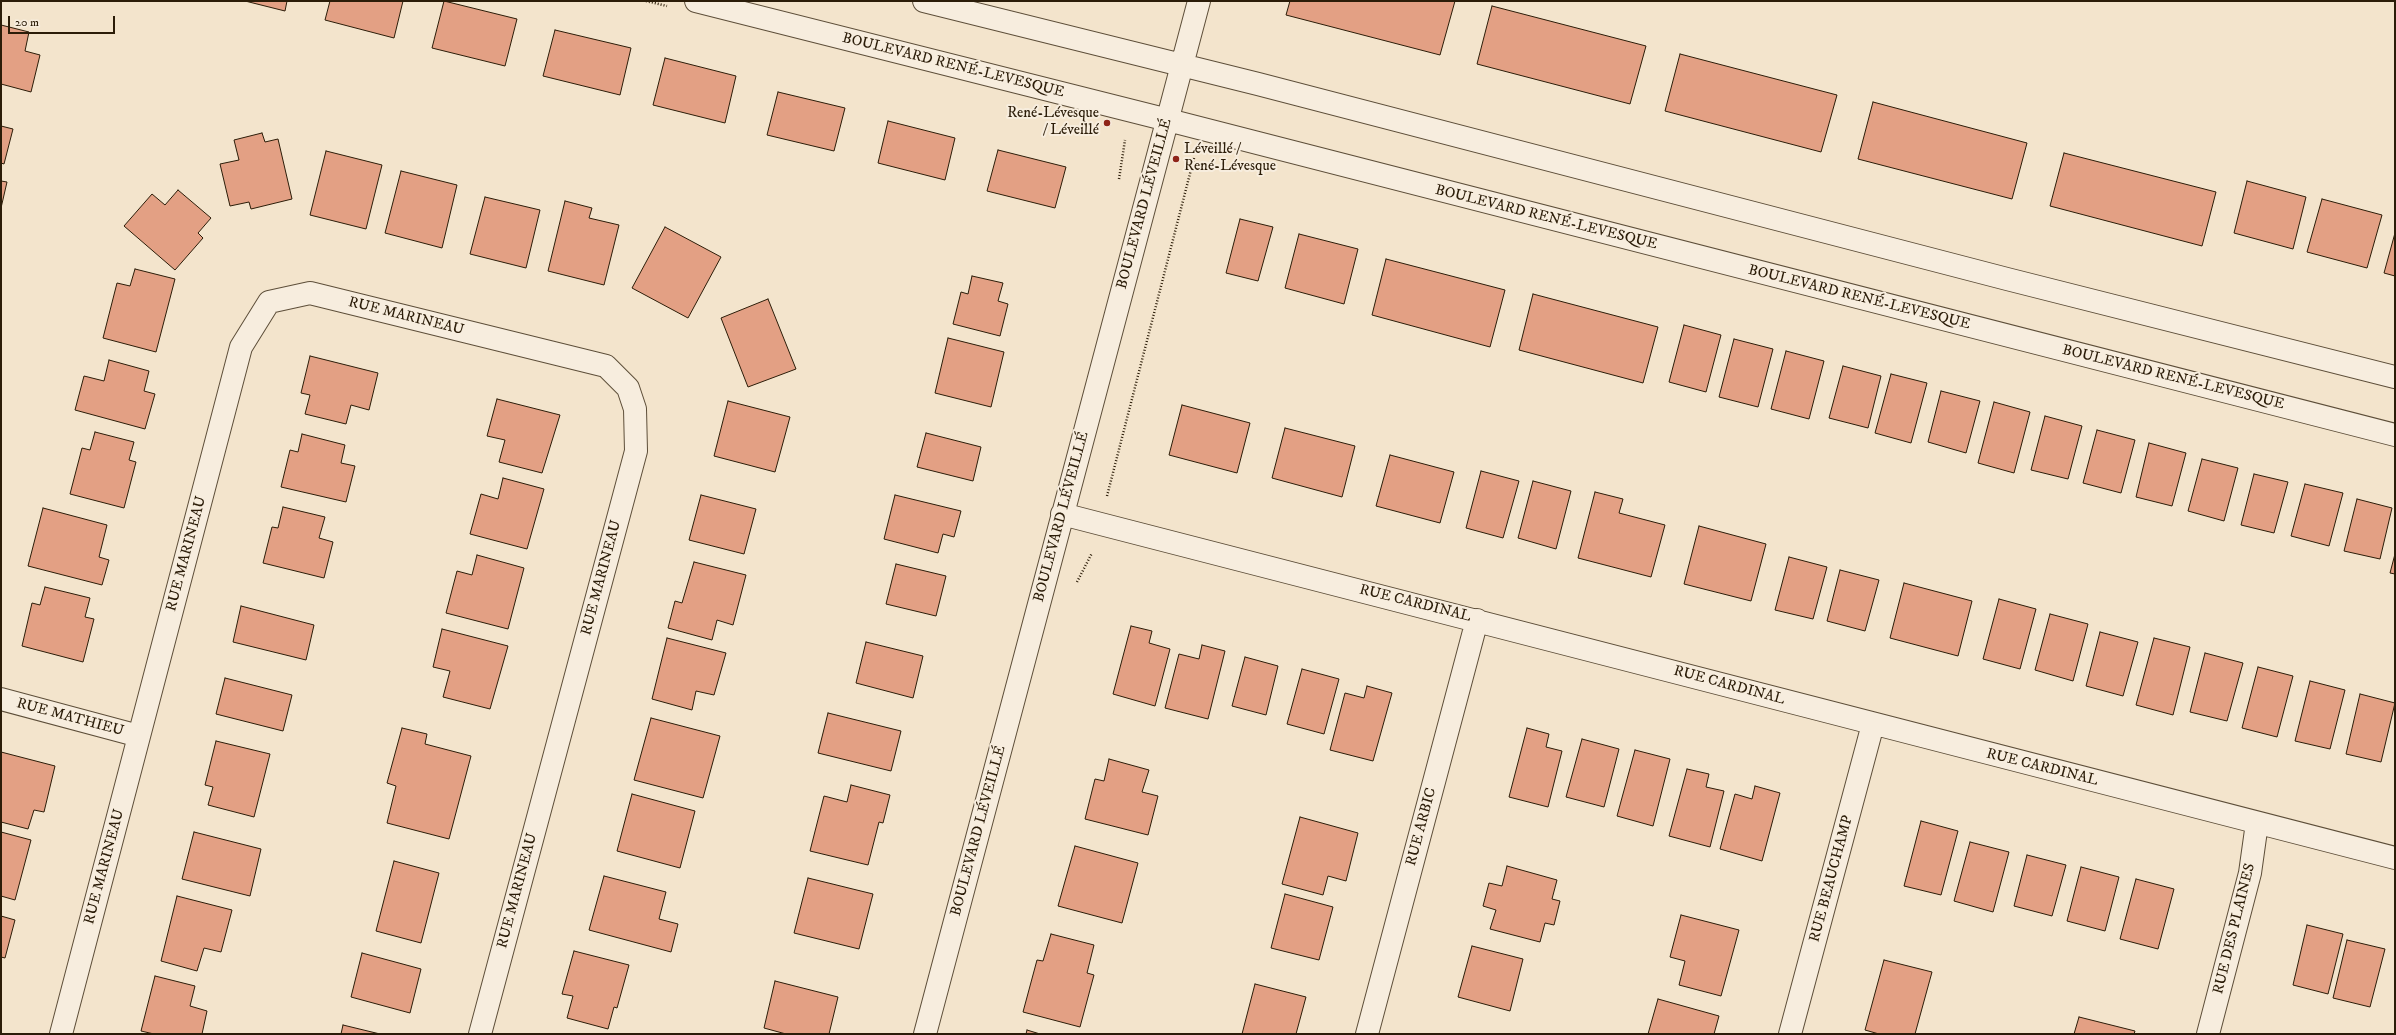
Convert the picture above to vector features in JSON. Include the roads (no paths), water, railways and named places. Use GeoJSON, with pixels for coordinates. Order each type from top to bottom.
{"type":"FeatureCollection","features":[{"type":"Feature","properties":{"kind":"street","name":"BOULEVARD RENÉ-LEVESQUE"},"geometry":{"type":"LineString","coordinates":[[696,1],[1168,120],[2395,435]]}},
{"type":"Feature","properties":{"kind":"street"},"geometry":{"type":"LineString","coordinates":[[924,1],[1183,65],[2007,279],[2395,377]]}},
{"type":"Feature","properties":{"kind":"street","name":"BOULEVARD LÉVEILLÉ"},"geometry":{"type":"LineString","coordinates":[[925,1034],[1199,1]]}},
{"type":"Feature","properties":{"kind":"street","name":"RUE MARINEAU"},"geometry":{"type":"LineString","coordinates":[[61,1034],[241,347],[269,302],[310,293],[606,366],[628,388],[635,409],[636,451],[480,1034]]}},
{"type":"Feature","properties":{"kind":"street","name":"RUE CARDINAL"},"geometry":{"type":"LineString","coordinates":[[1062,514],[2395,858]]}},
{"type":"Feature","properties":{"kind":"street","name":"RUE ARBIC"},"geometry":{"type":"LineString","coordinates":[[1368,1034],[1477,620]]}},
{"type":"Feature","properties":{"kind":"street","name":"RUE MATHIEU"},"geometry":{"type":"LineString","coordinates":[[1,699],[139,736]]}},
{"type":"Feature","properties":{"kind":"street","name":"RUE BEAUCHAMP"},"geometry":{"type":"LineString","coordinates":[[1790,1034],[1873,724]]}},
{"type":"Feature","properties":{"kind":"street","name":"RUE DES PLAINES"},"geometry":{"type":"LineString","coordinates":[[2208,1034],[2250,873],[2257,823]]}},
{"type":"Feature","properties":{"kind":"place","name":"René-Lévesque / Léveillé"},"geometry":{"type":"Point","coordinates":[1107,123]}},
{"type":"Feature","properties":{"kind":"place","name":"Léveillé / René-Lévesque"},"geometry":{"type":"Point","coordinates":[1176,159]}}]}
